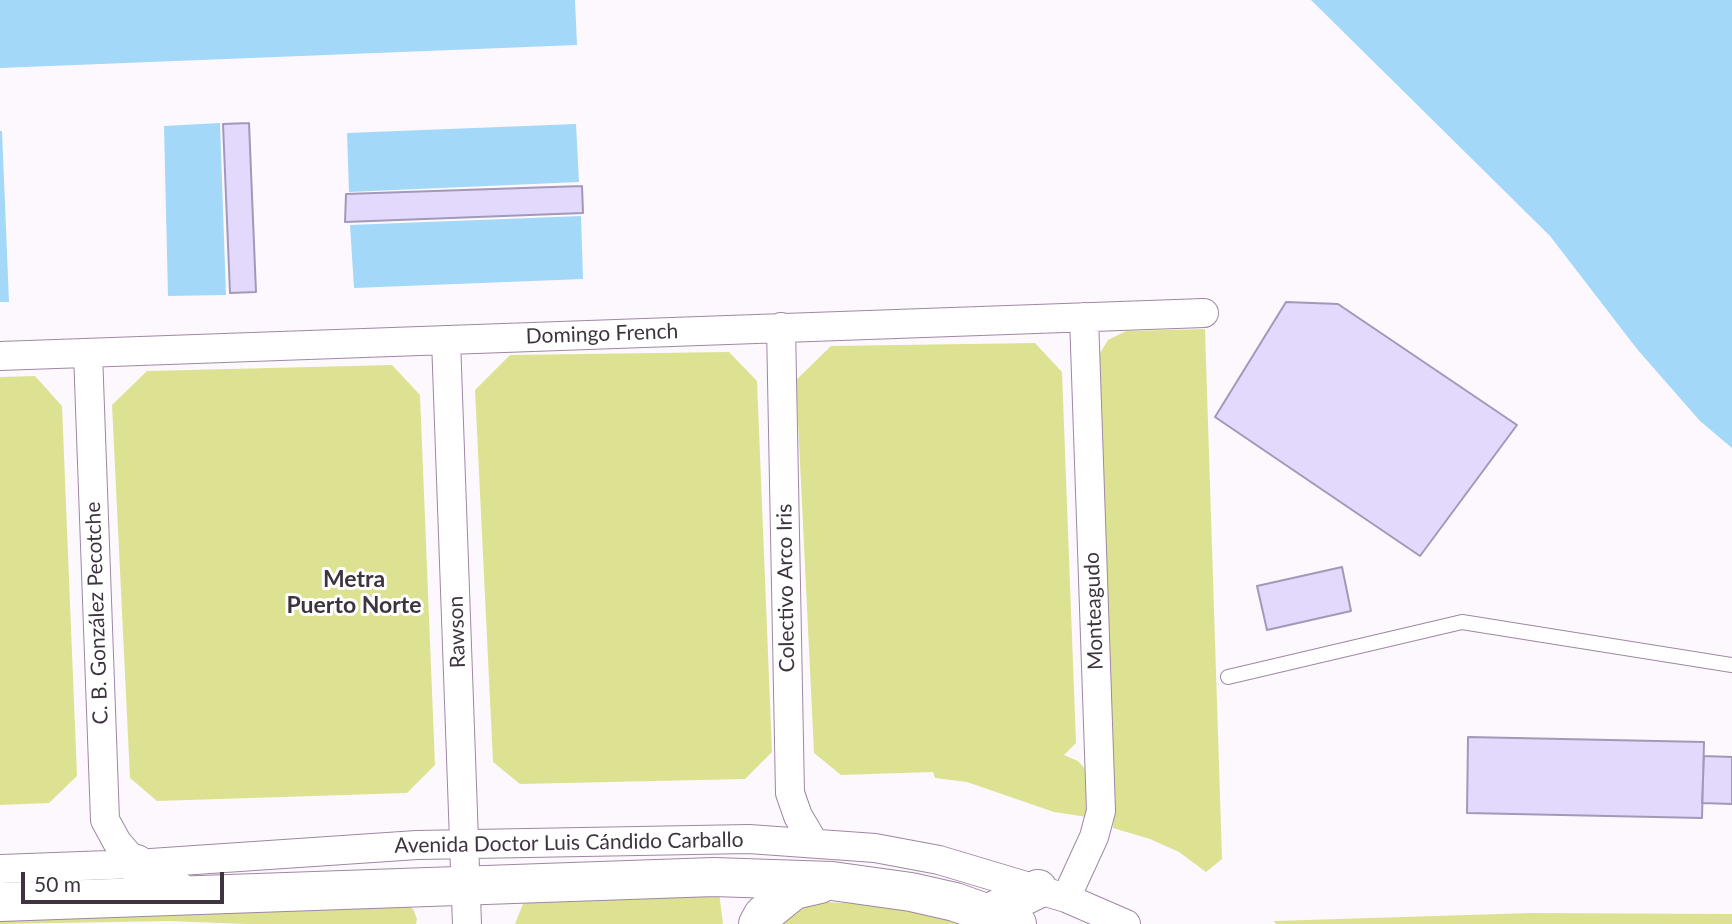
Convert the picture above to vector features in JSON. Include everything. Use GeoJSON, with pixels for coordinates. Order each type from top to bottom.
{"type":"FeatureCollection","features":[{"type":"Feature","properties":{"kind":"main road"},"geometry":{"type":"LineString","coordinates":[[136,864],[184,895]]}},
{"type":"Feature","properties":{"kind":"main road","name":"Avenida Doctor Luis Cándido Carballo"},"geometry":{"type":"LineString","coordinates":[[0,902],[714,877],[832,881],[911,892],[1003,918]]}},
{"type":"Feature","properties":{"kind":"main road"},"geometry":{"type":"LineString","coordinates":[[758,924],[763,915],[794,890],[832,881]]}},
{"type":"Feature","properties":{"kind":"main road"},"geometry":{"type":"LineString","coordinates":[[1003,918],[1052,893]]}},
{"type":"Feature","properties":{"kind":"street","name":"Domingo French"},"geometry":{"type":"LineString","coordinates":[[0,356],[1204,313]]}},
{"type":"Feature","properties":{"kind":"street","name":"Monteagudo"},"geometry":{"type":"LineString","coordinates":[[1052,893],[1094,837],[1101,811],[1084,317]]}},
{"type":"Feature","properties":{"kind":"street","name":"Colectivo Arco Iris"},"geometry":{"type":"LineString","coordinates":[[781,327],[790,793],[814,844]]}},
{"type":"Feature","properties":{"kind":"street","name":"Rawson"},"geometry":{"type":"LineString","coordinates":[[446,340],[467,924]]}},
{"type":"Feature","properties":{"kind":"street","name":"C. B. González Pecotche"},"geometry":{"type":"LineString","coordinates":[[88,353],[104,820],[117,842],[136,864]]}},
{"type":"Feature","properties":{"kind":"street","name":"Avenida Doctor Luis Cándido Carballo"},"geometry":{"type":"LineString","coordinates":[[0,869],[136,864],[464,844],[750,839],[875,848],[939,860],[1052,893],[1126,924]]}},
{"type":"Feature","properties":{"kind":"lane"},"geometry":{"type":"LineString","coordinates":[[1228,677],[1462,622],[1732,665]]}},
{"type":"Feature","properties":{"kind":"green space"},"geometry":{"type":"Polygon","coordinates":[[[1205,329],[1222,859],[1206,872],[1179,852],[1150,839],[1113,828],[1097,358],[1108,340],[1126,331],[1205,329]]]}},
{"type":"Feature","properties":{"kind":"green space"},"geometry":{"type":"Polygon","coordinates":[[[1035,343],[1062,372],[1076,743],[1064,755],[1078,761],[1086,770],[1087,817],[1054,812],[967,782],[935,778],[933,772],[841,775],[814,753],[796,380],[831,346],[1035,343]]]}},
{"type":"Feature","properties":{"kind":"green space"},"geometry":{"type":"Polygon","coordinates":[[[729,352],[757,381],[772,752],[745,779],[520,784],[493,762],[475,390],[510,355],[729,352]]]}},
{"type":"Feature","properties":{"kind":"green space"},"geometry":{"type":"Polygon","coordinates":[[[392,365],[420,395],[435,765],[407,793],[157,801],[130,778],[112,405],[147,371],[392,365]]]}},
{"type":"Feature","properties":{"kind":"green space"},"geometry":{"type":"Polygon","coordinates":[[[35,376],[62,406],[77,776],[49,803],[0,805],[0,377],[35,376]]]}},
{"type":"Feature","properties":{"kind":"green space"},"geometry":{"type":"Polygon","coordinates":[[[719,892],[723,924],[515,924],[523,904],[537,896],[719,892]]]}},
{"type":"Feature","properties":{"kind":"green space"},"geometry":{"type":"Polygon","coordinates":[[[404,902],[413,909],[416,924],[169,921],[0,924],[0,912],[404,902]]]}},
{"type":"Feature","properties":{"kind":"green space"},"geometry":{"type":"Polygon","coordinates":[[[828,902],[925,908],[989,924],[777,924],[801,908],[828,902]]]}},
{"type":"Feature","properties":{"kind":"green space"},"geometry":{"type":"Polygon","coordinates":[[[1530,913],[1732,914],[1732,924],[1276,924],[1274,921],[1530,913]]]}},
{"type":"Feature","properties":{"kind":"water"},"geometry":{"type":"Polygon","coordinates":[[[0,0],[575,0],[577,45],[0,68],[0,0]]]}},
{"type":"Feature","properties":{"kind":"water"},"geometry":{"type":"Polygon","coordinates":[[[1311,0],[1732,0],[1732,448],[1700,421],[1637,349],[1550,236],[1311,0]]]}},
{"type":"Feature","properties":{"kind":"water"},"geometry":{"type":"Polygon","coordinates":[[[220,123],[226,295],[168,296],[164,126],[220,123]]]}},
{"type":"Feature","properties":{"kind":"water"},"geometry":{"type":"Polygon","coordinates":[[[576,124],[579,182],[349,192],[347,133],[576,124]]]}},
{"type":"Feature","properties":{"kind":"water"},"geometry":{"type":"Polygon","coordinates":[[[2,131],[9,302],[0,302],[2,131]]]}},
{"type":"Feature","properties":{"kind":"water"},"geometry":{"type":"Polygon","coordinates":[[[581,216],[583,279],[354,288],[350,225],[581,216]]]}},
{"type":"Feature","properties":{"kind":"building"},"geometry":{"type":"Polygon","coordinates":[[[249,123],[256,292],[230,293],[223,124],[249,123]]]}},
{"type":"Feature","properties":{"kind":"building"},"geometry":{"type":"Polygon","coordinates":[[[582,186],[583,213],[345,222],[346,194],[582,186]]]}},
{"type":"Feature","properties":{"kind":"building"},"geometry":{"type":"Polygon","coordinates":[[[1286,302],[1338,304],[1517,425],[1420,556],[1215,417],[1286,302]]]}},
{"type":"Feature","properties":{"kind":"building"},"geometry":{"type":"Polygon","coordinates":[[[1342,567],[1351,611],[1267,630],[1257,586],[1342,567]]]}},
{"type":"Feature","properties":{"kind":"building"},"geometry":{"type":"Polygon","coordinates":[[[1468,737],[1704,742],[1702,818],[1467,813],[1468,737]]]}},
{"type":"Feature","properties":{"kind":"building"},"geometry":{"type":"Polygon","coordinates":[[[1704,756],[1732,757],[1732,804],[1702,803],[1704,756]]]}},
{"type":"Feature","properties":{"kind":"district","name":"Metra Puerto Norte"},"geometry":{"type":"Point","coordinates":[354,593]}}]}
